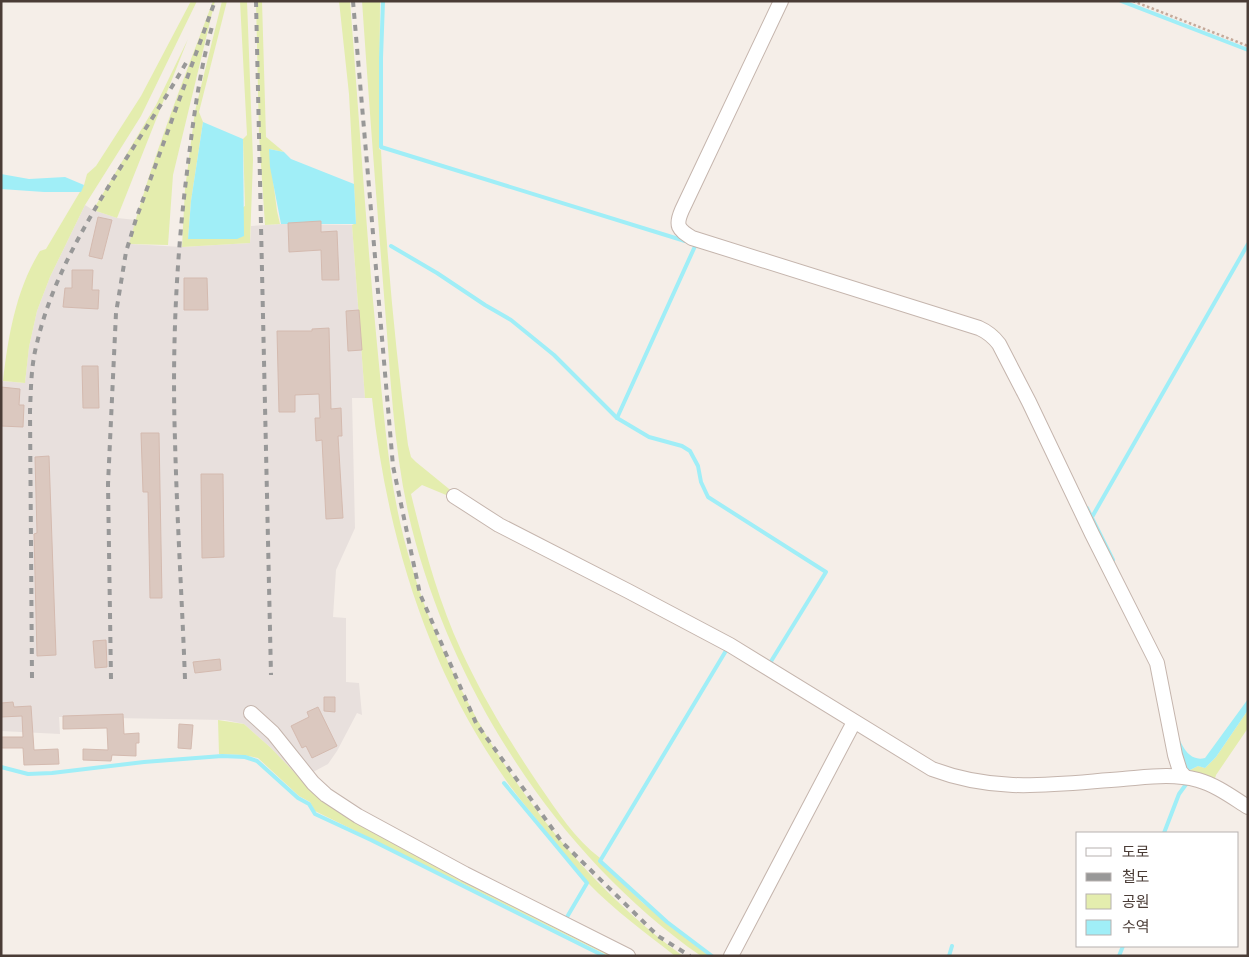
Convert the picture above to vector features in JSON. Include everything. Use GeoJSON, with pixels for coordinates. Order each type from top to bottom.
{"type":"FeatureCollection","features":[{"type":"Feature","properties":{"kind":"street"},"geometry":{"type":"LineString","coordinates":[[781,1],[680,215],[678,220],[681,230],[692,238],[979,328],[994,338],[999,344],[1029,402],[1092,534],[1157,663],[1175,755],[1180,772],[1185,777]]}},
{"type":"Feature","properties":{"kind":"street"},"geometry":{"type":"LineString","coordinates":[[454,496],[499,525],[730,645],[932,769],[953,777],[997,785],[1045,786],[1164,776],[1185,777],[1212,785],[1248,807]]}},
{"type":"Feature","properties":{"kind":"street"},"geometry":{"type":"LineString","coordinates":[[251,713],[273,733],[313,783],[326,795],[350,811],[474,878],[628,956]]}},
{"type":"Feature","properties":{"kind":"street"},"geometry":{"type":"LineString","coordinates":[[731,956],[854,722]]}},
{"type":"Feature","properties":{"kind":"path"},"geometry":{"type":"LineString","coordinates":[[1133,1],[1248,46]]}},
{"type":"Feature","properties":{"kind":"shaded area"},"geometry":{"type":"Polygon","coordinates":[[[85,205],[93,210],[117,218],[136,220],[130,244],[182,247],[250,243],[251,226],[281,224],[352,225],[365,398],[352,398],[355,528],[336,570],[333,617],[346,618],[346,682],[359,683],[362,715],[357,713],[328,764],[300,779],[271,748],[244,724],[225,720],[59,717],[60,734],[1,731],[1,381],[25,383],[29,347],[37,311],[50,277],[85,205]]]}},
{"type":"Feature","properties":{"kind":"green space"},"geometry":{"type":"Polygon","coordinates":[[[191,1],[197,1],[141,116],[85,205],[50,277],[37,311],[29,347],[25,383],[3,381],[14,314],[32,266],[40,251],[46,249],[84,185],[87,174],[96,166],[141,96],[191,1]]]}},
{"type":"Feature","properties":{"kind":"green space"},"geometry":{"type":"Polygon","coordinates":[[[213,1],[215,1],[173,175],[168,245],[129,244],[157,152],[213,1]]]}},
{"type":"Feature","properties":{"kind":"green space"},"geometry":{"type":"Polygon","coordinates":[[[222,1],[227,1],[199,112],[203,122],[191,201],[188,239],[245,206],[243,139],[247,135],[240,1],[247,1],[253,160],[250,243],[182,247],[185,189],[195,111],[222,1]]]}},
{"type":"Feature","properties":{"kind":"green space"},"geometry":{"type":"Polygon","coordinates":[[[256,1],[262,1],[266,137],[284,152],[269,149],[280,224],[265,225],[259,135],[256,1]]]}},
{"type":"Feature","properties":{"kind":"green space"},"geometry":{"type":"Polygon","coordinates":[[[339,1],[350,1],[369,258],[381,389],[389,456],[400,522],[417,584],[441,645],[470,706],[504,764],[543,819],[586,870],[633,916],[683,956],[675,956],[608,903],[577,870],[511,788],[474,730],[451,686],[430,641],[413,594],[387,497],[378,448],[372,398],[365,398],[352,225],[356,223],[349,94],[339,1]]]}},
{"type":"Feature","properties":{"kind":"green space"},"geometry":{"type":"Polygon","coordinates":[[[362,1],[380,1],[379,149],[381,150],[395,335],[408,445],[411,457],[454,493],[451,497],[422,485],[411,494],[438,593],[478,685],[528,769],[567,824],[582,842],[600,858],[599,861],[643,903],[709,956],[701,956],[650,916],[602,871],[559,821],[519,768],[485,711],[455,652],[431,591],[412,529],[397,447],[362,1]]]}},
{"type":"Feature","properties":{"kind":"green space"},"geometry":{"type":"Polygon","coordinates":[[[783,1],[786,1],[689,209],[685,223],[687,229],[693,234],[811,273],[691,235],[685,229],[682,222],[683,216],[783,1]]]}},
{"type":"Feature","properties":{"kind":"green space"},"geometry":{"type":"Polygon","coordinates":[[[188,39],[117,218],[93,210],[156,105],[188,39]]]}},
{"type":"Feature","properties":{"kind":"green space"},"geometry":{"type":"Polygon","coordinates":[[[815,275],[997,330],[1159,660],[1168,693],[1178,750],[1186,772],[1198,766],[1205,768],[1216,757],[1248,710],[1248,728],[1216,775],[1214,782],[1185,773],[1181,767],[1158,662],[1086,517],[1042,422],[1001,342],[985,329],[815,275]]]}},
{"type":"Feature","properties":{"kind":"green space"},"geometry":{"type":"Polygon","coordinates":[[[218,720],[244,724],[271,748],[316,795],[337,810],[619,956],[609,956],[315,811],[310,802],[299,796],[258,758],[219,754],[218,720]]]}},
{"type":"Feature","properties":{"kind":"water"},"geometry":{"type":"Polygon","coordinates":[[[203,122],[243,139],[244,236],[237,239],[188,239],[191,201],[203,122]]]}},
{"type":"Feature","properties":{"kind":"water"},"geometry":{"type":"Polygon","coordinates":[[[269,149],[284,152],[291,159],[354,184],[356,224],[281,224],[270,167],[269,149]]]}},
{"type":"Feature","properties":{"kind":"water"},"geometry":{"type":"Polygon","coordinates":[[[1,174],[29,179],[65,177],[84,185],[81,192],[1,189],[1,174]]]}},
{"type":"Feature","properties":{"kind":"water"},"geometry":{"type":"Polygon","coordinates":[[[1248,699],[1248,710],[1216,757],[1205,768],[1198,766],[1186,772],[1173,723],[1180,742],[1188,753],[1198,759],[1205,758],[1248,699]]]}},
{"type":"Feature","properties":{"kind":"building"},"geometry":{"type":"Polygon","coordinates":[[[98,217],[112,220],[102,259],[89,256],[98,217]]]}},
{"type":"Feature","properties":{"kind":"building"},"geometry":{"type":"Polygon","coordinates":[[[321,221],[321,232],[337,231],[339,280],[322,280],[321,250],[289,252],[288,223],[321,221]]]}},
{"type":"Feature","properties":{"kind":"building"},"geometry":{"type":"Polygon","coordinates":[[[72,270],[93,270],[92,290],[99,290],[98,309],[63,307],[65,288],[72,288],[72,270]]]}},
{"type":"Feature","properties":{"kind":"building"},"geometry":{"type":"Polygon","coordinates":[[[184,278],[207,278],[208,310],[184,310],[184,278]]]}},
{"type":"Feature","properties":{"kind":"building"},"geometry":{"type":"Polygon","coordinates":[[[359,310],[362,350],[348,351],[346,311],[359,310]]]}},
{"type":"Feature","properties":{"kind":"building"},"geometry":{"type":"Polygon","coordinates":[[[329,328],[331,409],[341,408],[342,436],[338,436],[343,518],[326,519],[322,440],[316,441],[315,418],[320,418],[319,394],[295,395],[295,412],[279,412],[277,331],[312,331],[312,329],[329,328]]]}},
{"type":"Feature","properties":{"kind":"building"},"geometry":{"type":"Polygon","coordinates":[[[82,366],[98,366],[99,408],[83,408],[82,366]]]}},
{"type":"Feature","properties":{"kind":"building"},"geometry":{"type":"Polygon","coordinates":[[[1,387],[20,389],[19,405],[24,405],[23,427],[1,426],[1,387]]]}},
{"type":"Feature","properties":{"kind":"building"},"geometry":{"type":"Polygon","coordinates":[[[141,433],[159,433],[162,598],[150,598],[148,492],[143,492],[141,433]]]}},
{"type":"Feature","properties":{"kind":"building"},"geometry":{"type":"Polygon","coordinates":[[[49,456],[56,655],[37,656],[34,534],[37,533],[35,457],[49,456]]]}},
{"type":"Feature","properties":{"kind":"building"},"geometry":{"type":"Polygon","coordinates":[[[201,474],[223,474],[224,557],[202,558],[201,474]]]}},
{"type":"Feature","properties":{"kind":"building"},"geometry":{"type":"Polygon","coordinates":[[[106,640],[107,667],[95,668],[93,641],[106,640]]]}},
{"type":"Feature","properties":{"kind":"building"},"geometry":{"type":"Polygon","coordinates":[[[220,659],[221,670],[195,673],[193,662],[220,659]]]}},
{"type":"Feature","properties":{"kind":"building"},"geometry":{"type":"Polygon","coordinates":[[[324,697],[335,697],[335,712],[324,711],[324,697]]]}},
{"type":"Feature","properties":{"kind":"building"},"geometry":{"type":"Polygon","coordinates":[[[13,702],[14,707],[31,706],[34,750],[58,749],[59,764],[24,765],[23,748],[1,748],[1,737],[23,737],[22,716],[1,717],[1,703],[13,702]]]}},
{"type":"Feature","properties":{"kind":"building"},"geometry":{"type":"Polygon","coordinates":[[[318,707],[337,746],[312,758],[306,746],[302,748],[291,726],[309,717],[307,712],[318,707]]]}},
{"type":"Feature","properties":{"kind":"building"},"geometry":{"type":"Polygon","coordinates":[[[123,714],[124,734],[139,733],[139,743],[136,743],[136,756],[112,755],[111,761],[83,760],[83,749],[108,750],[107,728],[63,729],[63,716],[123,714]]]}},
{"type":"Feature","properties":{"kind":"building"},"geometry":{"type":"Polygon","coordinates":[[[179,724],[193,725],[191,749],[178,748],[179,724]]]}},
{"type":"Feature","properties":{"kind":"waterway"},"geometry":{"type":"LineString","coordinates":[[383,1],[381,147],[685,241]]}},
{"type":"Feature","properties":{"kind":"waterway"},"geometry":{"type":"LineString","coordinates":[[1121,1],[1248,50]]}},
{"type":"Feature","properties":{"kind":"waterway"},"geometry":{"type":"LineString","coordinates":[[617,418],[696,244]]}},
{"type":"Feature","properties":{"kind":"waterway"},"geometry":{"type":"LineString","coordinates":[[1092,517],[1248,244]]}},
{"type":"Feature","properties":{"kind":"waterway"},"geometry":{"type":"LineString","coordinates":[[391,246],[511,320],[554,355],[617,418],[649,437],[682,446],[690,451],[698,466],[701,482],[708,497],[826,572],[770,663],[772,664]]}},
{"type":"Feature","properties":{"kind":"waterway"},"geometry":{"type":"LineString","coordinates":[[1087,508],[1113,560]]}},
{"type":"Feature","properties":{"kind":"waterway"},"geometry":{"type":"LineString","coordinates":[[712,956],[667,922],[600,861],[727,649]]}},
{"type":"Feature","properties":{"kind":"waterway"},"geometry":{"type":"LineString","coordinates":[[1,767],[28,774],[144,762],[222,756],[245,757],[257,761],[298,798],[309,804],[315,814],[604,956]]}},
{"type":"Feature","properties":{"kind":"waterway"},"geometry":{"type":"LineString","coordinates":[[504,783],[587,883],[567,917]]}},
{"type":"Feature","properties":{"kind":"waterway"},"geometry":{"type":"LineString","coordinates":[[1164,832],[1179,794],[1187,783]]}},
{"type":"Feature","properties":{"kind":"waterway"},"geometry":{"type":"LineString","coordinates":[[949,956],[952,946]]}},
{"type":"Feature","properties":{"kind":"waterway"},"geometry":{"type":"LineString","coordinates":[[1119,956],[1123,947]]}},
{"type":"Feature","properties":{"kind":"railway"},"geometry":{"type":"LineString","coordinates":[[111,679],[108,484],[116,313],[126,252],[136,219],[215,1]]}},
{"type":"Feature","properties":{"kind":"railway"},"geometry":{"type":"LineString","coordinates":[[256,1],[271,675]]}},
{"type":"Feature","properties":{"kind":"railway"},"geometry":{"type":"LineString","coordinates":[[353,1],[393,466],[420,594],[476,723],[562,842],[658,936],[690,956]]}},
{"type":"Feature","properties":{"kind":"railway"},"geometry":{"type":"LineString","coordinates":[[185,679],[175,440],[176,306],[183,205],[192,135],[200,78],[213,23]]}},
{"type":"Feature","properties":{"kind":"railway"},"geometry":{"type":"LineString","coordinates":[[32,678],[30,411],[32,368],[37,343],[48,306],[81,234],[186,63]]}}]}
